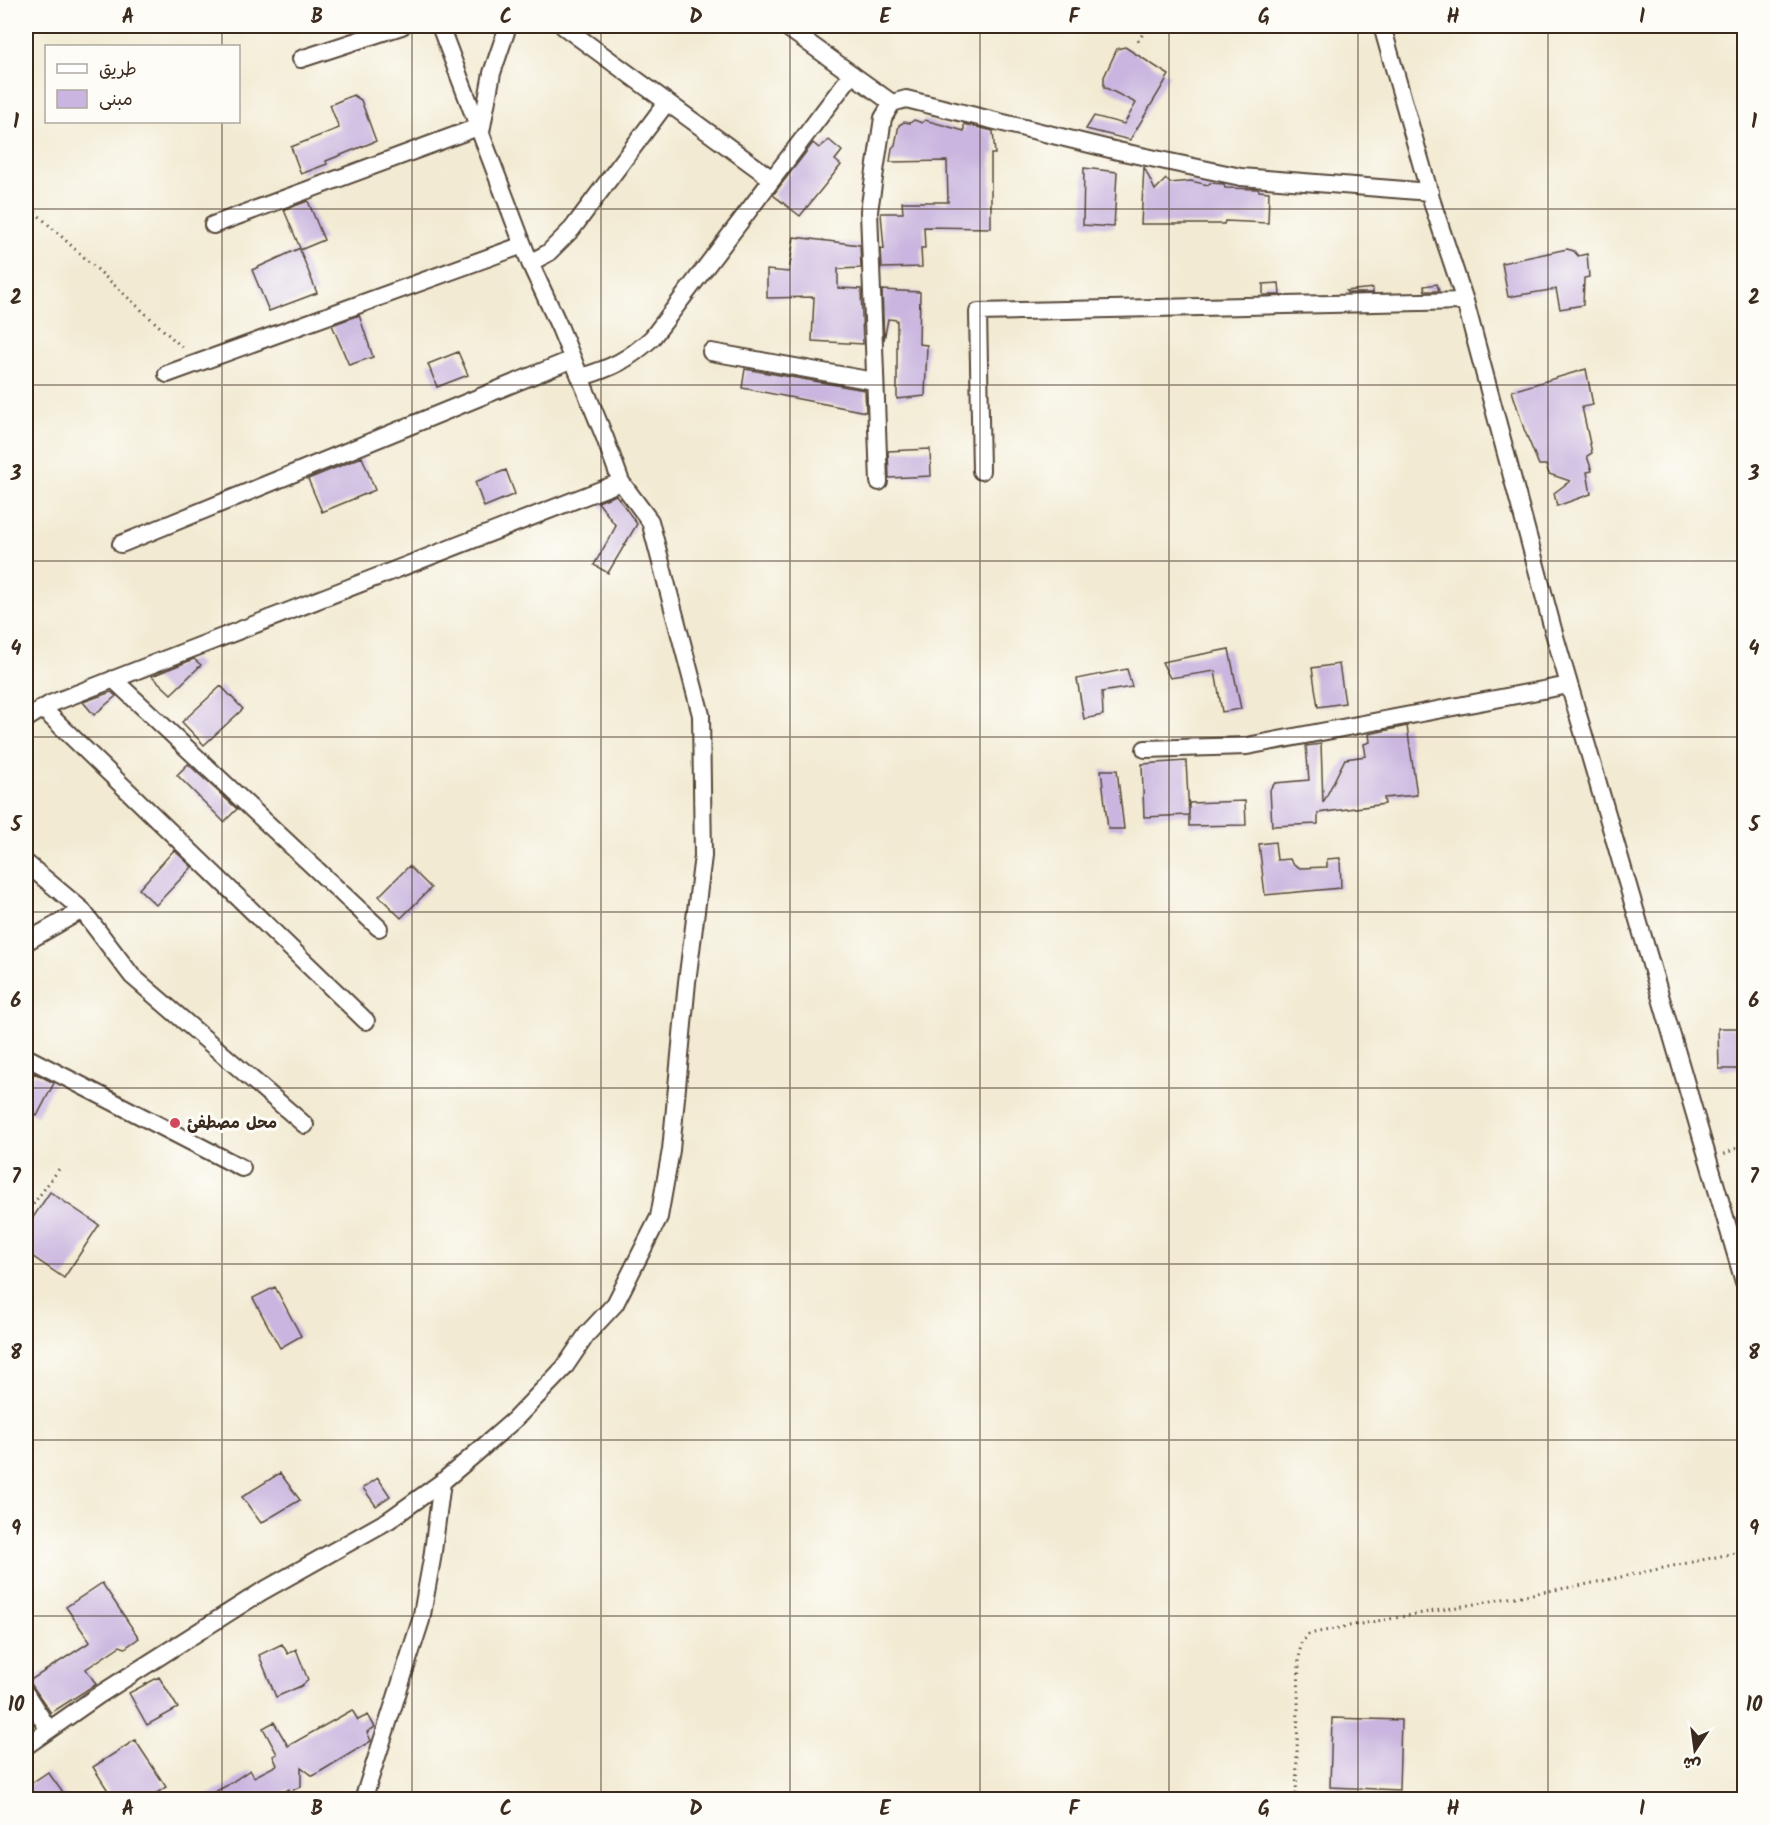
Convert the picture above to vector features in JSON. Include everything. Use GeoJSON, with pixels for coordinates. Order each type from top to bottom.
{"type":"FeatureCollection","features":[{"type":"Feature","properties":{"kind":"street"},"geometry":{"type":"LineString","coordinates":[[301,59],[402,26]]}},
{"type":"Feature","properties":{"kind":"street"},"geometry":{"type":"LineString","coordinates":[[26,1746],[99,1695],[261,1592],[389,1520],[442,1482],[514,1420],[564,1368],[587,1334],[615,1304],[659,1217],[671,1150],[687,982],[703,856],[701,715],[650,521],[621,482],[581,378],[530,263],[440,26]]}},
{"type":"Feature","properties":{"kind":"street"},"geometry":{"type":"LineString","coordinates":[[479,131],[492,74],[508,26]]}},
{"type":"Feature","properties":{"kind":"street"},"geometry":{"type":"LineString","coordinates":[[563,26],[772,180]]}},
{"type":"Feature","properties":{"kind":"street"},"geometry":{"type":"LineString","coordinates":[[785,26],[892,103]]}},
{"type":"Feature","properties":{"kind":"street"},"geometry":{"type":"LineString","coordinates":[[1382,26],[1430,192],[1465,301],[1569,685],[1744,1282]]}},
{"type":"Feature","properties":{"kind":"street"},"geometry":{"type":"LineString","coordinates":[[581,378],[608,369],[634,354],[652,338],[852,74]]}},
{"type":"Feature","properties":{"kind":"street"},"geometry":{"type":"LineString","coordinates":[[879,482],[869,211],[884,118],[892,103],[906,99],[1118,152],[1241,177],[1430,192]]}},
{"type":"Feature","properties":{"kind":"street"},"geometry":{"type":"LineString","coordinates":[[530,263],[548,253],[572,229],[667,102]]}},
{"type":"Feature","properties":{"kind":"street"},"geometry":{"type":"LineString","coordinates":[[213,225],[479,131]]}},
{"type":"Feature","properties":{"kind":"street"},"geometry":{"type":"LineString","coordinates":[[167,374],[523,245]]}},
{"type":"Feature","properties":{"kind":"street"},"geometry":{"type":"LineString","coordinates":[[981,471],[978,312],[1465,301]]}},
{"type":"Feature","properties":{"kind":"street"},"geometry":{"type":"LineString","coordinates":[[711,352],[874,381]]}},
{"type":"Feature","properties":{"kind":"street"},"geometry":{"type":"LineString","coordinates":[[121,544],[573,359]]}},
{"type":"Feature","properties":{"kind":"street"},"geometry":{"type":"LineString","coordinates":[[26,719],[42,708],[113,679],[621,482]]}},
{"type":"Feature","properties":{"kind":"street"},"geometry":{"type":"LineString","coordinates":[[113,679],[379,928]]}},
{"type":"Feature","properties":{"kind":"street"},"geometry":{"type":"LineString","coordinates":[[1145,749],[1247,746],[1569,685]]}},
{"type":"Feature","properties":{"kind":"street"},"geometry":{"type":"LineString","coordinates":[[42,708],[366,1021]]}},
{"type":"Feature","properties":{"kind":"street"},"geometry":{"type":"LineString","coordinates":[[26,863],[82,910],[132,976],[305,1125]]}},
{"type":"Feature","properties":{"kind":"street"},"geometry":{"type":"LineString","coordinates":[[26,942],[82,910]]}},
{"type":"Feature","properties":{"kind":"street"},"geometry":{"type":"LineString","coordinates":[[26,1057],[242,1168]]}},
{"type":"Feature","properties":{"kind":"street"},"geometry":{"type":"LineString","coordinates":[[363,1800],[421,1620],[442,1482]]}},
{"type":"Feature","properties":{"kind":"street"},"geometry":{"type":"LineString","coordinates":[[26,1694],[49,1730]]}},
{"type":"Feature","properties":{"kind":"path"},"geometry":{"type":"LineString","coordinates":[[1138,41],[1148,26]]}},
{"type":"Feature","properties":{"kind":"path"},"geometry":{"type":"LineString","coordinates":[[26,204],[199,363]]}},
{"type":"Feature","properties":{"kind":"path"},"geometry":{"type":"LineString","coordinates":[[1708,1161],[1744,1144]]}},
{"type":"Feature","properties":{"kind":"path"},"geometry":{"type":"LineString","coordinates":[[26,1214],[59,1168]]}},
{"type":"Feature","properties":{"kind":"path"},"geometry":{"type":"LineString","coordinates":[[1296,1800],[1299,1659],[1301,1643],[1310,1634],[1360,1623],[1583,1585],[1744,1551]]}},
{"type":"Feature","properties":{"kind":"building"},"geometry":{"type":"Polygon","coordinates":[[[1125,47],[1169,75],[1130,140],[1086,129],[1094,116],[1124,124],[1136,103],[1104,87],[1104,77],[1117,49],[1125,47]]]}},
{"type":"Feature","properties":{"kind":"building"},"geometry":{"type":"Polygon","coordinates":[[[353,95],[361,100],[376,141],[326,161],[327,164],[301,174],[291,147],[339,128],[330,105],[353,95]]]}},
{"type":"Feature","properties":{"kind":"building"},"geometry":{"type":"Polygon","coordinates":[[[914,120],[922,123],[925,120],[964,131],[964,124],[993,131],[995,154],[991,154],[991,228],[924,227],[925,248],[921,248],[922,267],[882,268],[881,248],[884,249],[881,213],[903,213],[902,202],[948,202],[947,161],[890,162],[899,125],[914,120]]]}},
{"type":"Feature","properties":{"kind":"building"},"geometry":{"type":"Polygon","coordinates":[[[829,140],[842,151],[835,160],[841,165],[800,216],[773,195],[813,143],[819,148],[829,140]]]}},
{"type":"Feature","properties":{"kind":"building"},"geometry":{"type":"Polygon","coordinates":[[[1144,167],[1155,190],[1166,179],[1170,183],[1191,181],[1208,185],[1210,183],[1224,184],[1225,188],[1258,189],[1269,192],[1268,223],[1225,221],[1224,224],[1141,224],[1144,167]]]}},
{"type":"Feature","properties":{"kind":"building"},"geometry":{"type":"Polygon","coordinates":[[[1084,168],[1117,172],[1114,227],[1083,225],[1084,168]]]}},
{"type":"Feature","properties":{"kind":"building"},"geometry":{"type":"Polygon","coordinates":[[[308,201],[324,240],[300,250],[317,293],[269,311],[252,270],[300,248],[284,210],[308,201]]]}},
{"type":"Feature","properties":{"kind":"building"},"geometry":{"type":"Polygon","coordinates":[[[794,237],[860,245],[861,268],[838,269],[838,288],[861,289],[863,344],[812,341],[814,297],[767,298],[767,270],[789,272],[794,237]]]}},
{"type":"Feature","properties":{"kind":"building"},"geometry":{"type":"Polygon","coordinates":[[[1567,249],[1574,251],[1578,256],[1587,254],[1589,277],[1584,278],[1583,305],[1560,309],[1556,289],[1508,297],[1502,263],[1567,249]]]}},
{"type":"Feature","properties":{"kind":"building"},"geometry":{"type":"Polygon","coordinates":[[[1279,283],[1280,295],[1263,295],[1263,284],[1279,283]]]}},
{"type":"Feature","properties":{"kind":"building"},"geometry":{"type":"Polygon","coordinates":[[[1437,284],[1439,291],[1425,291],[1424,286],[1437,284]]]}},
{"type":"Feature","properties":{"kind":"building"},"geometry":{"type":"Polygon","coordinates":[[[1373,288],[1373,293],[1347,293],[1346,291],[1373,288]]]}},
{"type":"Feature","properties":{"kind":"building"},"geometry":{"type":"Polygon","coordinates":[[[882,290],[920,292],[919,344],[927,345],[925,396],[897,399],[897,320],[888,319],[884,340],[882,290]]]}},
{"type":"Feature","properties":{"kind":"building"},"geometry":{"type":"Polygon","coordinates":[[[359,315],[373,357],[349,365],[332,325],[359,315]]]}},
{"type":"Feature","properties":{"kind":"building"},"geometry":{"type":"Polygon","coordinates":[[[458,352],[468,375],[437,387],[428,364],[458,352]]]}},
{"type":"Feature","properties":{"kind":"building"},"geometry":{"type":"Polygon","coordinates":[[[745,369],[865,390],[866,412],[742,388],[745,369]]]}},
{"type":"Feature","properties":{"kind":"building"},"geometry":{"type":"Polygon","coordinates":[[[1586,369],[1593,405],[1582,407],[1592,453],[1587,456],[1592,471],[1587,472],[1591,494],[1557,506],[1554,493],[1570,481],[1549,474],[1546,465],[1539,465],[1512,391],[1586,369]]]}},
{"type":"Feature","properties":{"kind":"building"},"geometry":{"type":"Polygon","coordinates":[[[930,449],[931,476],[889,478],[888,451],[930,449]]]}},
{"type":"Feature","properties":{"kind":"building"},"geometry":{"type":"Polygon","coordinates":[[[362,457],[375,490],[322,512],[308,479],[362,457]]]}},
{"type":"Feature","properties":{"kind":"building"},"geometry":{"type":"Polygon","coordinates":[[[506,470],[515,494],[484,507],[475,482],[506,470]]]}},
{"type":"Feature","properties":{"kind":"building"},"geometry":{"type":"Polygon","coordinates":[[[616,495],[637,524],[608,573],[594,565],[616,526],[598,502],[616,495]]]}},
{"type":"Feature","properties":{"kind":"building"},"geometry":{"type":"Polygon","coordinates":[[[1229,649],[1241,709],[1222,712],[1215,671],[1170,678],[1162,662],[1229,649]]]}},
{"type":"Feature","properties":{"kind":"building"},"geometry":{"type":"Polygon","coordinates":[[[194,659],[201,665],[171,694],[152,676],[194,659]]]}},
{"type":"Feature","properties":{"kind":"building"},"geometry":{"type":"Polygon","coordinates":[[[1339,664],[1345,703],[1318,707],[1312,668],[1339,664]]]}},
{"type":"Feature","properties":{"kind":"building"},"geometry":{"type":"Polygon","coordinates":[[[1127,669],[1132,687],[1102,692],[1103,715],[1084,719],[1077,679],[1127,669]]]}},
{"type":"Feature","properties":{"kind":"building"},"geometry":{"type":"Polygon","coordinates":[[[221,686],[243,709],[204,745],[182,722],[221,686]]]}},
{"type":"Feature","properties":{"kind":"building"},"geometry":{"type":"Polygon","coordinates":[[[111,692],[116,696],[94,715],[83,702],[111,692]]]}},
{"type":"Feature","properties":{"kind":"building"},"geometry":{"type":"Polygon","coordinates":[[[1407,726],[1417,795],[1384,798],[1385,804],[1318,813],[1318,824],[1272,826],[1270,790],[1275,783],[1309,780],[1306,746],[1321,744],[1323,803],[1345,759],[1366,756],[1364,744],[1370,742],[1369,734],[1407,726]]]}},
{"type":"Feature","properties":{"kind":"building"},"geometry":{"type":"Polygon","coordinates":[[[1186,761],[1189,815],[1144,817],[1142,764],[1186,761]]]}},
{"type":"Feature","properties":{"kind":"building"},"geometry":{"type":"Polygon","coordinates":[[[188,764],[237,809],[224,822],[177,775],[188,764]]]}},
{"type":"Feature","properties":{"kind":"building"},"geometry":{"type":"Polygon","coordinates":[[[1101,770],[1117,770],[1124,829],[1108,829],[1101,770]]]}},
{"type":"Feature","properties":{"kind":"building"},"geometry":{"type":"Polygon","coordinates":[[[1245,801],[1246,825],[1189,826],[1189,803],[1245,801]]]}},
{"type":"Feature","properties":{"kind":"building"},"geometry":{"type":"Polygon","coordinates":[[[1275,842],[1277,860],[1290,859],[1300,868],[1327,867],[1327,859],[1340,858],[1341,888],[1265,895],[1259,844],[1275,842]]]}},
{"type":"Feature","properties":{"kind":"building"},"geometry":{"type":"Polygon","coordinates":[[[174,850],[192,867],[156,905],[139,889],[174,850]]]}},
{"type":"Feature","properties":{"kind":"building"},"geometry":{"type":"Polygon","coordinates":[[[409,866],[431,888],[401,918],[379,896],[409,866]]]}},
{"type":"Feature","properties":{"kind":"building"},"geometry":{"type":"Polygon","coordinates":[[[1718,1028],[1744,1028],[1744,1069],[1719,1069],[1718,1028]]]}},
{"type":"Feature","properties":{"kind":"building"},"geometry":{"type":"Polygon","coordinates":[[[34,1073],[54,1083],[37,1116],[26,1110],[26,1089],[34,1073]]]}},
{"type":"Feature","properties":{"kind":"building"},"geometry":{"type":"Polygon","coordinates":[[[50,1192],[99,1225],[64,1278],[26,1252],[26,1228],[50,1192]]]}},
{"type":"Feature","properties":{"kind":"building"},"geometry":{"type":"Polygon","coordinates":[[[275,1287],[301,1336],[280,1348],[253,1298],[275,1287]]]}},
{"type":"Feature","properties":{"kind":"building"},"geometry":{"type":"Polygon","coordinates":[[[280,1473],[300,1500],[261,1523],[242,1497],[280,1473]]]}},
{"type":"Feature","properties":{"kind":"building"},"geometry":{"type":"Polygon","coordinates":[[[378,1478],[390,1496],[376,1506],[363,1488],[378,1478]]]}},
{"type":"Feature","properties":{"kind":"building"},"geometry":{"type":"Polygon","coordinates":[[[102,1583],[139,1638],[125,1648],[120,1646],[86,1669],[96,1684],[51,1713],[29,1681],[90,1642],[66,1607],[102,1583]]]}},
{"type":"Feature","properties":{"kind":"building"},"geometry":{"type":"Polygon","coordinates":[[[282,1644],[288,1654],[296,1649],[308,1680],[301,1686],[276,1697],[259,1655],[282,1644]]]}},
{"type":"Feature","properties":{"kind":"building"},"geometry":{"type":"Polygon","coordinates":[[[159,1677],[178,1708],[147,1725],[129,1693],[159,1677]]]}},
{"type":"Feature","properties":{"kind":"building"},"geometry":{"type":"Polygon","coordinates":[[[352,1710],[358,1720],[368,1715],[375,1727],[367,1732],[371,1741],[313,1776],[301,1767],[301,1786],[290,1792],[289,1789],[270,1800],[199,1800],[250,1770],[254,1777],[277,1765],[273,1756],[277,1754],[263,1728],[274,1722],[288,1746],[352,1710]]]}},
{"type":"Feature","properties":{"kind":"building"},"geometry":{"type":"Polygon","coordinates":[[[1332,1718],[1401,1720],[1399,1790],[1330,1787],[1332,1718]]]}},
{"type":"Feature","properties":{"kind":"building"},"geometry":{"type":"Polygon","coordinates":[[[135,1740],[166,1787],[146,1800],[114,1800],[93,1767],[135,1740]]]}},
{"type":"Feature","properties":{"kind":"building"},"geometry":{"type":"Polygon","coordinates":[[[48,1772],[68,1800],[26,1800],[26,1787],[48,1772]]]}},
{"type":"Feature","properties":{"kind":"place","name":"محل مصطفئ"},"geometry":{"type":"Point","coordinates":[175,1123]}}]}
